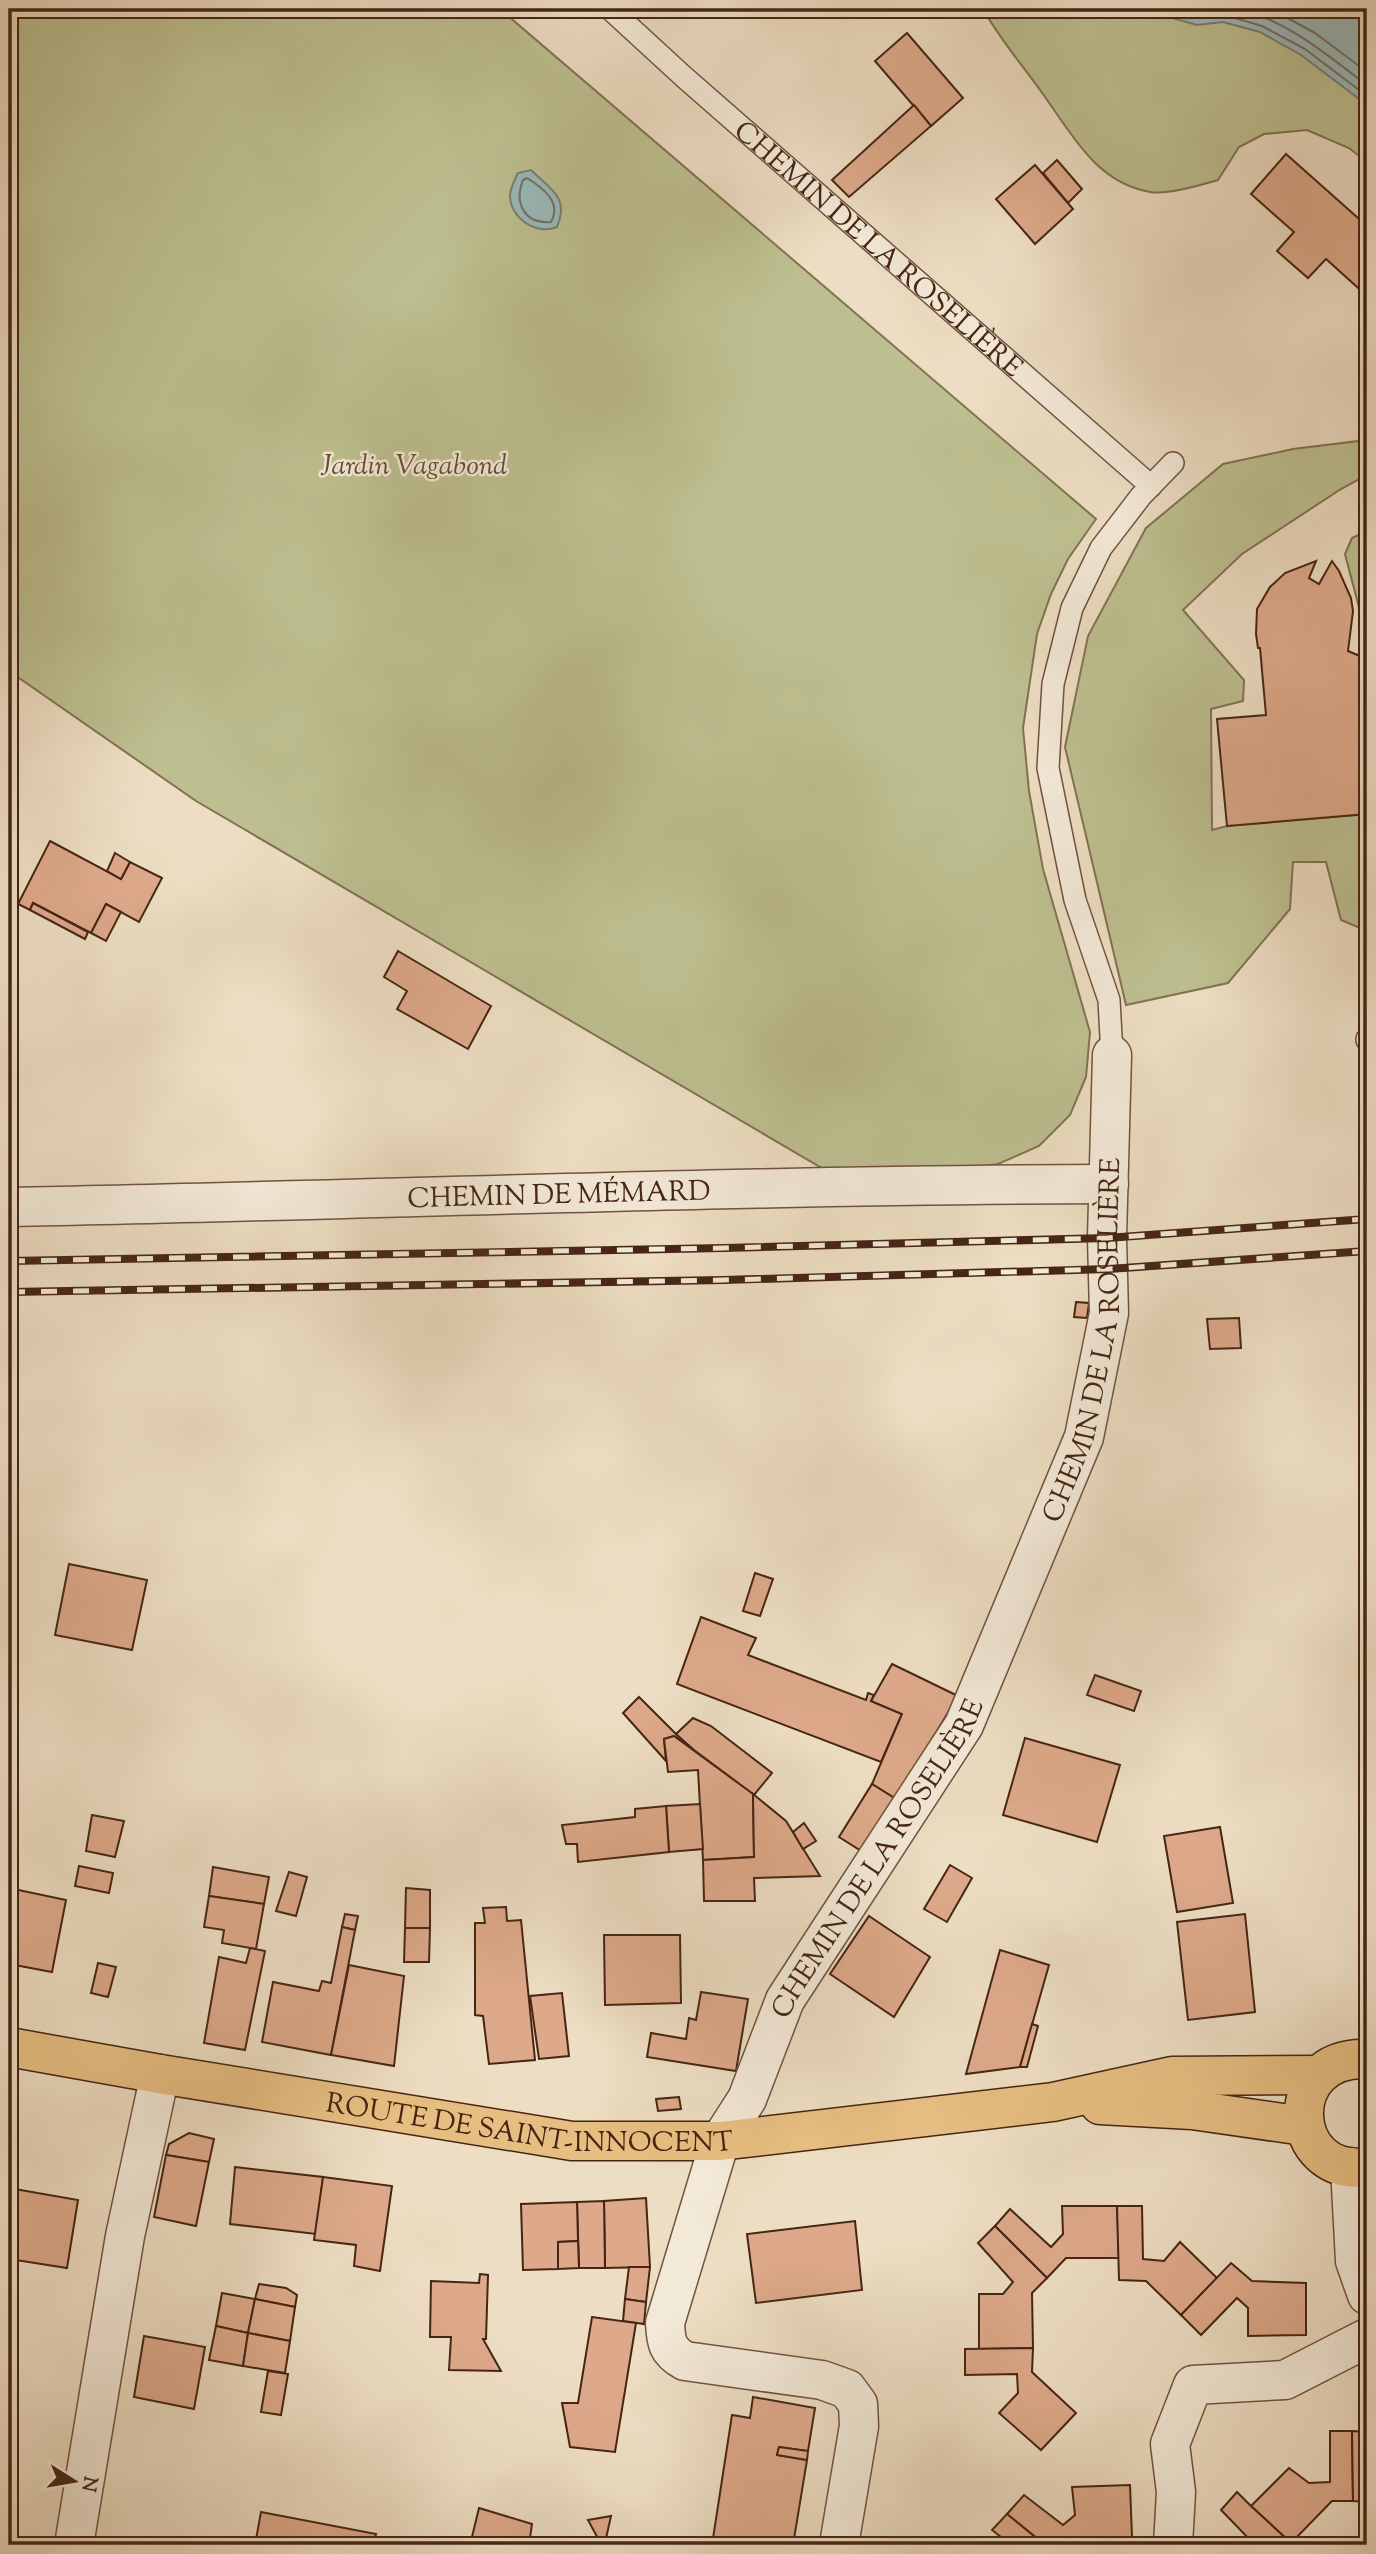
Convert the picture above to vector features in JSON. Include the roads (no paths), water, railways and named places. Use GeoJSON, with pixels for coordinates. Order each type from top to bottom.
{"type":"FeatureCollection","features":[{"type":"Feature","properties":{"kind":"main road","name":"ROUTE DE SAINT-INNOCENT"},"geometry":{"type":"LineString","coordinates":[[9,2047],[572,2141],[720,2141],[1053,2102],[1172,2076],[1318,2075]]}},
{"type":"Feature","properties":{"kind":"main road"},"geometry":{"type":"LineString","coordinates":[[1359,2167],[1339,2165],[1323,2156],[1311,2142],[1304,2126],[1303,2107],[1308,2090],[1318,2075],[1332,2064],[1349,2059],[1367,2059]]}},
{"type":"Feature","properties":{"kind":"main road","name":"ROUTE DE SAINT-INNOCENT"},"geometry":{"type":"LineString","coordinates":[[1053,2102],[1192,2110],[1304,2126]]}},
{"type":"Feature","properties":{"kind":"street","name":"CHEMIN DE LA ROSELIÈRE"},"geometry":{"type":"LineString","coordinates":[[839,2545],[859,2426],[858,2404],[847,2389],[822,2380],[685,2361],[673,2354],[666,2344],[665,2323],[720,2141],[747,2099],[785,2000],[964,1725],[1084,1437],[1109,1313],[1112,1055]]}},
{"type":"Feature","properties":{"kind":"street","name":"CHEMIN DE MÉMARD"},"geometry":{"type":"LineString","coordinates":[[9,1207],[891,1185],[1109,1184]]}},
{"type":"Feature","properties":{"kind":"street"},"geometry":{"type":"LineString","coordinates":[[74,2545],[125,2235],[160,2074]]}},
{"type":"Feature","properties":{"kind":"street"},"geometry":{"type":"LineString","coordinates":[[1359,2167],[1355,2261],[1367,2295]]}},
{"type":"Feature","properties":{"kind":"street"},"geometry":{"type":"LineString","coordinates":[[1173,2545],[1176,2492],[1170,2444],[1193,2385],[1285,2380],[1367,2338]]}},
{"type":"Feature","properties":{"kind":"lane","name":"CHEMIN DE LA ROSELIÈRE"},"geometry":{"type":"LineString","coordinates":[[610,9],[1151,486]]}},
{"type":"Feature","properties":{"kind":"lane","name":"CHEMIN DE LA ROSELIÈRE"},"geometry":{"type":"LineString","coordinates":[[1112,1055],[1109,1000],[1074,900],[1048,768],[1053,684],[1072,608],[1101,548],[1173,463]]}},
{"type":"Feature","properties":{"kind":"water"},"geometry":{"type":"Polygon","coordinates":[[[1140,9],[1367,9],[1367,105],[1301,55],[1260,32],[1223,22],[1197,25],[1140,9]]]}},
{"type":"Feature","properties":{"kind":"water"},"geometry":{"type":"Polygon","coordinates":[[[531,170],[556,194],[561,208],[557,227],[533,227],[514,211],[510,194],[514,181],[518,173],[531,170]]]}},
{"type":"Feature","properties":{"kind":"railway"},"geometry":{"type":"LineString","coordinates":[[9,1261],[1107,1238],[1367,1219]]}},
{"type":"Feature","properties":{"kind":"railway"},"geometry":{"type":"LineString","coordinates":[[9,1292],[724,1280],[1109,1269],[1367,1251]]}},
{"type":"Feature","properties":{"kind":"park label","name":"Jardin Vagabond"},"geometry":{"type":"Point","coordinates":[414,464]}}]}
